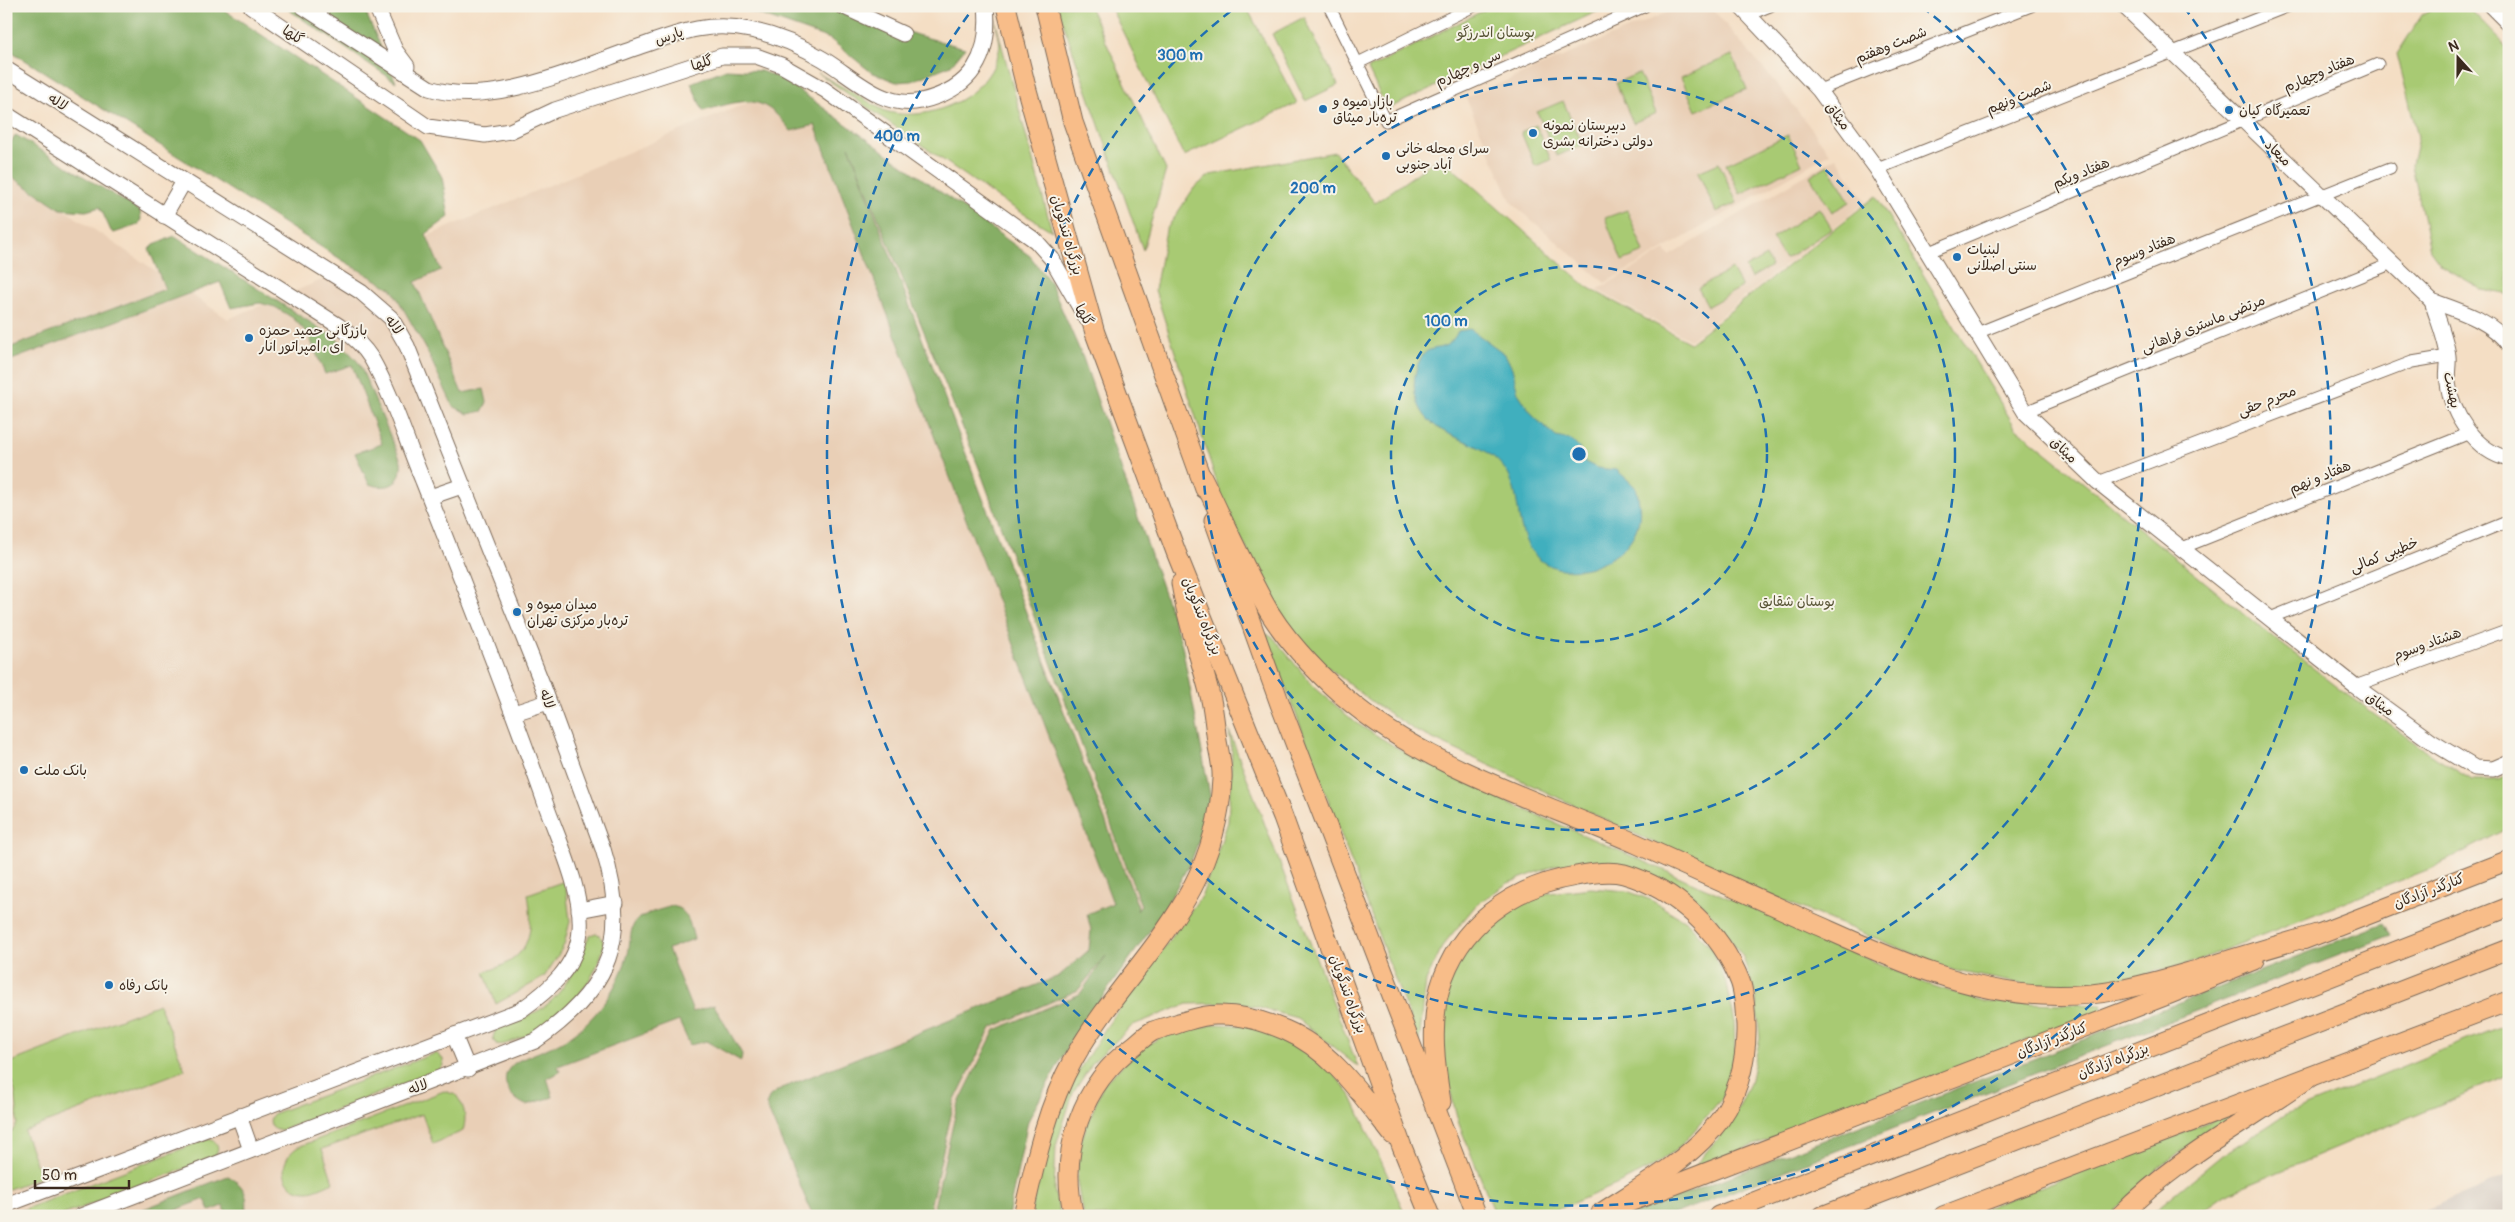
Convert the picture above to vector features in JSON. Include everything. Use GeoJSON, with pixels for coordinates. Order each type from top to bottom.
{"type":"FeatureCollection","features":[{"type":"Feature","properties":{"kind":"main road","name":"بزرگراه تندگویان"},"geometry":{"type":"LineString","coordinates":[[1006,6],[1025,83],[1095,333],[1176,552],[1283,817],[1402,1146],[1430,1216]]}},
{"type":"Feature","properties":{"kind":"main road"},"geometry":{"type":"LineString","coordinates":[[1045,6],[1073,122],[1202,477],[1220,541],[1280,704],[1475,1211]]}},
{"type":"Feature","properties":{"kind":"main road"},"geometry":{"type":"LineString","coordinates":[[1202,477],[1263,602],[1292,643],[1342,695],[1375,720],[1404,740],[1464,770],[1632,842],[1872,949],[1938,976],[1995,990],[2040,995],[2087,996],[2134,989],[2317,934]]}},
{"type":"Feature","properties":{"kind":"main road"},"geometry":{"type":"LineString","coordinates":[[1023,1216],[1036,1156],[1059,1087],[1093,1029],[1178,913],[1194,888],[1215,832],[1222,776],[1211,701],[1184,608],[1176,552]]}},
{"type":"Feature","properties":{"kind":"main road","name":"کنارگذر آزادگان"},"geometry":{"type":"LineString","coordinates":[[1597,1214],[2161,998],[2317,934],[2509,860]]}},
{"type":"Feature","properties":{"kind":"main road"},"geometry":{"type":"LineString","coordinates":[[1445,1133],[1435,1057],[1434,1026],[1440,989],[1452,957],[1466,937],[1500,903],[1544,882],[1606,873],[1623,873],[1653,886],[1687,907],[1710,930],[1726,952],[1740,983],[1745,1013],[1747,1051],[1740,1080],[1726,1109],[1712,1130],[1683,1159],[1597,1214]]}},
{"type":"Feature","properties":{"kind":"main road","name":"بزرگراه آزادگان"},"geometry":{"type":"LineString","coordinates":[[1718,1216],[2509,907]]}},
{"type":"Feature","properties":{"kind":"main road"},"geometry":{"type":"LineString","coordinates":[[1822,1216],[2509,949]]}},
{"type":"Feature","properties":{"kind":"main road"},"geometry":{"type":"LineString","coordinates":[[1944,1216],[2509,1001]]}},
{"type":"Feature","properties":{"kind":"main road"},"geometry":{"type":"LineString","coordinates":[[1074,1216],[1068,1170],[1080,1115],[1099,1078],[1120,1055],[1153,1032],[1190,1020],[1216,1015],[1253,1018],[1287,1031],[1317,1050],[1336,1066],[1402,1146]]}},
{"type":"Feature","properties":{"kind":"main road"},"geometry":{"type":"LineString","coordinates":[[2120,1216],[2167,1172],[2310,1077]]}},
{"type":"Feature","properties":{"kind":"street","name":"گلها"},"geometry":{"type":"LineString","coordinates":[[251,6],[428,127],[456,132],[485,135],[510,131],[555,110],[722,56],[756,56],[781,64],[825,90],[1036,241],[1052,259],[1095,333]]}},
{"type":"Feature","properties":{"kind":"street","name":"پارس"},"geometry":{"type":"LineString","coordinates":[[302,6],[429,88],[448,94],[499,92],[692,28],[727,27],[750,29],[788,40],[823,59],[876,94],[906,102],[921,101],[940,94],[957,85],[969,74],[985,51],[988,36],[986,6]]}},
{"type":"Feature","properties":{"kind":"street"},"geometry":{"type":"LineString","coordinates":[[376,6],[395,50],[407,66]]}},
{"type":"Feature","properties":{"kind":"street"},"geometry":{"type":"LineString","coordinates":[[1329,6],[1358,64],[1474,6]]}},
{"type":"Feature","properties":{"kind":"street","name":"سی و چهارم"},"geometry":{"type":"LineString","coordinates":[[1358,64],[1386,120],[1645,6]]}},
{"type":"Feature","properties":{"kind":"street"},"geometry":{"type":"LineString","coordinates":[[1744,11],[1770,6]]}},
{"type":"Feature","properties":{"kind":"street","name":"شصت وهفتم"},"geometry":{"type":"LineString","coordinates":[[1819,90],[2031,6]]}},
{"type":"Feature","properties":{"kind":"street","name":"میعاد"},"geometry":{"type":"LineString","coordinates":[[2124,6],[2432,300]]}},
{"type":"Feature","properties":{"kind":"street","name":"شصت ونهم"},"geometry":{"type":"LineString","coordinates":[[1877,169],[2289,6]]}},
{"type":"Feature","properties":{"kind":"street"},"geometry":{"type":"LineString","coordinates":[[2491,6],[2509,24]]}},
{"type":"Feature","properties":{"kind":"street"},"geometry":{"type":"LineString","coordinates":[[846,7],[904,34]]}},
{"type":"Feature","properties":{"kind":"street","name":"میثاق"},"geometry":{"type":"LineString","coordinates":[[1744,11],[1819,90],[1877,169],[2026,412],[2098,482],[2355,686],[2459,760],[2475,768],[2493,769],[2507,763]]}},
{"type":"Feature","properties":{"kind":"street","name":"هفتاد وچهارم"},"geometry":{"type":"LineString","coordinates":[[2245,122],[2378,64]]}},
{"type":"Feature","properties":{"kind":"street","name":"لاله"},"geometry":{"type":"LineString","coordinates":[[6,69],[184,183],[360,292],[391,318],[408,346],[548,702],[603,849],[612,876],[616,903],[614,933],[603,972],[591,992],[574,1011],[535,1041],[468,1069],[81,1216]]}},
{"type":"Feature","properties":{"kind":"street"},"geometry":{"type":"LineString","coordinates":[[6,114],[355,338],[371,358],[430,497],[514,713],[576,890],[580,910],[580,931],[574,952],[561,976],[544,993],[521,1010],[6,1205]]}},
{"type":"Feature","properties":{"kind":"street","name":"هفتاد ویکم"},"geometry":{"type":"LineString","coordinates":[[1929,252],[2245,122]]}},
{"type":"Feature","properties":{"kind":"street","name":"هفتاد وسوم"},"geometry":{"type":"LineString","coordinates":[[1977,333],[2390,168]]}},
{"type":"Feature","properties":{"kind":"street"},"geometry":{"type":"LineString","coordinates":[[164,216],[184,183]]}},
{"type":"Feature","properties":{"kind":"street","name":"مرتضی ماستری فراهانی"},"geometry":{"type":"LineString","coordinates":[[2026,412],[2393,263]]}},
{"type":"Feature","properties":{"kind":"street"},"geometry":{"type":"LineString","coordinates":[[2432,300],[2467,314],[2492,328],[2509,345]]}},
{"type":"Feature","properties":{"kind":"street","name":"بهشت"},"geometry":{"type":"LineString","coordinates":[[2432,300],[2448,356],[2447,371],[2451,398],[2457,414],[2470,433],[2485,447],[2507,460]]}},
{"type":"Feature","properties":{"kind":"street","name":"محرم حقی"},"geometry":{"type":"LineString","coordinates":[[2098,482],[2412,362],[2448,356]]}},
{"type":"Feature","properties":{"kind":"street","name":"هفتاد و نهم"},"geometry":{"type":"LineString","coordinates":[[2182,548],[2470,433]]}},
{"type":"Feature","properties":{"kind":"street"},"geometry":{"type":"LineString","coordinates":[[430,497],[462,486]]}},
{"type":"Feature","properties":{"kind":"street","name":"خطیبی کمالی"},"geometry":{"type":"LineString","coordinates":[[2270,618],[2509,521]]}},
{"type":"Feature","properties":{"kind":"street","name":"هشتاد وسوم"},"geometry":{"type":"LineString","coordinates":[[2355,686],[2509,630]]}},
{"type":"Feature","properties":{"kind":"street"},"geometry":{"type":"LineString","coordinates":[[514,713],[548,702]]}},
{"type":"Feature","properties":{"kind":"street"},"geometry":{"type":"LineString","coordinates":[[580,910],[616,903]]}},
{"type":"Feature","properties":{"kind":"street"},"geometry":{"type":"LineString","coordinates":[[454,1035],[468,1069]]}},
{"type":"Feature","properties":{"kind":"street"},"geometry":{"type":"LineString","coordinates":[[239,1116],[251,1150]]}},
{"type":"Feature","properties":{"kind":"shaded area"},"geometry":{"type":"Polygon","coordinates":[[[1682,6],[1710,6],[1780,88],[1830,153],[1605,283],[1512,203],[1466,98],[1682,6]]]}},
{"type":"Feature","properties":{"kind":"shaded area","name":"میدان میوه و تره‌بار مرکزی تهران"},"geometry":{"type":"Polygon","coordinates":[[[771,93],[839,128],[1141,906],[1136,922],[1080,994],[995,1030],[957,1107],[932,1216],[6,1216],[6,171],[228,319],[771,93]]]}},
{"type":"Feature","properties":{"kind":"shaded area"},"geometry":{"type":"Polygon","coordinates":[[[1836,157],[1866,202],[1690,340],[1597,290],[1665,250],[1669,256],[1836,157]]]}},
{"type":"Feature","properties":{"kind":"shaded area"},"geometry":{"type":"Polygon","coordinates":[[[2509,1175],[2509,1216],[2410,1216],[2509,1175]]]}},
{"type":"Feature","properties":{"kind":"green space"},"geometry":{"type":"Polygon","coordinates":[[[6,6],[218,6],[420,140],[442,177],[449,217],[426,234],[441,270],[415,282],[462,393],[484,389],[487,402],[483,411],[468,414],[453,406],[424,345],[392,289],[342,260],[6,48],[6,6]]]}},
{"type":"Feature","properties":{"kind":"green space"},"geometry":{"type":"Polygon","coordinates":[[[283,6],[363,6],[396,82],[283,6]]]}},
{"type":"Feature","properties":{"kind":"green space"},"geometry":{"type":"Polygon","coordinates":[[[735,6],[831,6],[917,35],[965,48],[951,65],[912,81],[896,82],[871,72],[830,39],[735,6]]]}},
{"type":"Feature","properties":{"kind":"green space"},"geometry":{"type":"Polygon","coordinates":[[[1057,6],[1089,6],[1166,170],[1143,250],[1057,6]]]}},
{"type":"Feature","properties":{"kind":"green space"},"geometry":{"type":"Polygon","coordinates":[[[1110,6],[1246,6],[1297,103],[1184,156],[1110,6]]]}},
{"type":"Feature","properties":{"kind":"green space","name":"بوستان اندرزگو"},"geometry":{"type":"Polygon","coordinates":[[[1492,6],[1609,6],[1387,109],[1368,69],[1492,6]]]}},
{"type":"Feature","properties":{"kind":"green space"},"geometry":{"type":"Polygon","coordinates":[[[2439,6],[2467,6],[2509,49],[2509,295],[2483,290],[2441,265],[2430,250],[2412,165],[2418,137],[2397,54],[2422,15],[2439,6]]]}},
{"type":"Feature","properties":{"kind":"green space"},"geometry":{"type":"Polygon","coordinates":[[[1304,17],[1338,85],[1305,101],[1272,34],[1304,17]]]}},
{"type":"Feature","properties":{"kind":"green space"},"geometry":{"type":"Polygon","coordinates":[[[997,30],[1052,231],[998,198],[818,73],[885,111],[919,114],[937,110],[954,104],[983,82],[993,68],[999,51],[997,30]]]}},
{"type":"Feature","properties":{"kind":"green space"},"geometry":{"type":"Polygon","coordinates":[[[1732,55],[1747,89],[1696,111],[1681,77],[1732,55]]]}},
{"type":"Feature","properties":{"kind":"green space"},"geometry":{"type":"Polygon","coordinates":[[[726,69],[761,71],[786,81],[1030,256],[1050,282],[1083,358],[1182,645],[1212,806],[1192,859],[1162,914],[1070,1042],[1028,1121],[1008,1216],[932,1216],[957,1107],[995,1030],[1080,994],[1106,956],[1078,990],[991,1028],[954,1102],[928,1216],[813,1216],[766,1105],[770,1096],[780,1089],[1059,976],[1089,950],[1091,930],[1087,914],[1113,903],[815,125],[791,131],[771,110],[761,104],[752,102],[731,104],[703,111],[691,83],[726,69]],[[849,146],[1138,907],[1137,911],[1141,906],[979,468],[849,146]]]}},
{"type":"Feature","properties":{"kind":"green space"},"geometry":{"type":"Polygon","coordinates":[[[1639,73],[1656,113],[1633,123],[1616,83],[1639,73]]]}},
{"type":"Feature","properties":{"kind":"green space"},"geometry":{"type":"Polygon","coordinates":[[[1563,101],[1583,145],[1557,156],[1537,112],[1563,101]]]}},
{"type":"Feature","properties":{"kind":"green space"},"geometry":{"type":"Polygon","coordinates":[[[1536,125],[1551,160],[1535,166],[1521,132],[1536,125]]]}},
{"type":"Feature","properties":{"kind":"green space"},"geometry":{"type":"Polygon","coordinates":[[[16,135],[140,211],[141,219],[138,225],[114,233],[111,231],[100,207],[86,211],[61,209],[6,173],[6,149],[16,135]]]}},
{"type":"Feature","properties":{"kind":"green space"},"geometry":{"type":"Polygon","coordinates":[[[1788,135],[1802,164],[1740,194],[1726,164],[1788,135]]]}},
{"type":"Feature","properties":{"kind":"green space","name":"بوستان شقایق"},"geometry":{"type":"Polygon","coordinates":[[[1335,152],[1375,203],[1440,157],[1587,287],[1690,343],[1876,196],[2015,427],[2260,627],[2340,689],[2436,758],[2472,780],[2498,780],[2509,775],[2509,828],[2432,868],[2191,963],[2107,983],[2027,985],[1956,971],[1740,883],[1416,731],[1371,701],[1296,642],[1225,508],[1155,290],[1166,230],[1194,188],[1210,175],[1335,152]]]}},
{"type":"Feature","properties":{"kind":"green space"},"geometry":{"type":"Polygon","coordinates":[[[1719,163],[1737,203],[1716,212],[1698,172],[1719,163]]]}},
{"type":"Feature","properties":{"kind":"green space"},"geometry":{"type":"Polygon","coordinates":[[[1828,165],[1850,202],[1832,212],[1810,176],[1828,165]]]}},
{"type":"Feature","properties":{"kind":"green space"},"geometry":{"type":"Polygon","coordinates":[[[1819,208],[1832,229],[1785,259],[1772,238],[1819,208]]]}},
{"type":"Feature","properties":{"kind":"green space"},"geometry":{"type":"Polygon","coordinates":[[[1627,210],[1644,252],[1622,261],[1605,218],[1627,210]]]}},
{"type":"Feature","properties":{"kind":"green space"},"geometry":{"type":"Polygon","coordinates":[[[175,236],[338,340],[359,363],[401,461],[400,475],[394,483],[389,486],[369,484],[355,453],[382,444],[352,365],[325,374],[308,334],[293,318],[275,307],[260,303],[231,308],[220,282],[6,362],[6,349],[165,289],[149,249],[154,244],[175,236]]]}},
{"type":"Feature","properties":{"kind":"green space"},"geometry":{"type":"Polygon","coordinates":[[[1766,256],[1771,266],[1751,278],[1745,268],[1766,256]]]}},
{"type":"Feature","properties":{"kind":"green space"},"geometry":{"type":"Polygon","coordinates":[[[1732,269],[1742,287],[1708,306],[1698,288],[1732,269]]]}},
{"type":"Feature","properties":{"kind":"green space"},"geometry":{"type":"Polygon","coordinates":[[[1266,634],[1272,636],[1313,686],[1356,723],[1404,752],[1512,804],[1924,983],[1984,1002],[2103,1005],[2102,1011],[1692,1169],[1733,1120],[1750,1083],[1760,1038],[1756,998],[1743,957],[1719,923],[1692,894],[1641,871],[1603,864],[1557,865],[1508,883],[1477,904],[1443,945],[1426,981],[1419,1043],[1266,634]]]}},
{"type":"Feature","properties":{"kind":"green space"},"geometry":{"type":"Polygon","coordinates":[[[1229,731],[1358,1067],[1297,1018],[1241,1003],[1187,1004],[1133,1025],[1093,1062],[1073,1093],[1056,1146],[1054,1190],[1061,1216],[1030,1216],[1047,1138],[1067,1089],[1107,1026],[1202,895],[1228,822],[1232,752],[1229,731]]]}},
{"type":"Feature","properties":{"kind":"green space"},"geometry":{"type":"Polygon","coordinates":[[[565,881],[570,921],[564,945],[544,977],[496,1004],[484,972],[511,961],[526,944],[530,922],[528,894],[565,881]]]}},
{"type":"Feature","properties":{"kind":"green space"},"geometry":{"type":"Polygon","coordinates":[[[1591,888],[1627,891],[1651,900],[1687,922],[1712,949],[1727,985],[1734,1018],[1735,1051],[1723,1097],[1680,1147],[1650,1168],[1616,1185],[1542,1216],[1496,1216],[1459,1124],[1447,1079],[1440,1034],[1447,988],[1467,945],[1504,912],[1541,894],[1591,888]]]}},
{"type":"Feature","properties":{"kind":"green space"},"geometry":{"type":"Polygon","coordinates":[[[672,906],[682,910],[685,914],[690,923],[694,939],[668,949],[693,1012],[714,1005],[742,1054],[741,1061],[706,1041],[690,1045],[679,1021],[558,1066],[560,1072],[547,1078],[553,1097],[526,1105],[517,1100],[507,1088],[506,1078],[509,1069],[518,1061],[566,1039],[591,1019],[607,999],[624,966],[634,924],[641,917],[672,906]]]}},
{"type":"Feature","properties":{"kind":"green space"},"geometry":{"type":"Polygon","coordinates":[[[2384,923],[2391,935],[1669,1216],[1628,1216],[2384,923]]]}},
{"type":"Feature","properties":{"kind":"green space"},"geometry":{"type":"Polygon","coordinates":[[[596,933],[603,940],[602,953],[595,970],[578,995],[545,1025],[510,1042],[496,1044],[493,1038],[495,1031],[534,1013],[554,998],[568,979],[590,935],[596,933]]]}},
{"type":"Feature","properties":{"kind":"green space"},"geometry":{"type":"Polygon","coordinates":[[[159,1004],[185,1070],[24,1131],[41,1177],[6,1190],[6,1140],[17,1124],[17,1109],[15,1092],[6,1064],[159,1004]]]}},
{"type":"Feature","properties":{"kind":"green space"},"geometry":{"type":"Polygon","coordinates":[[[2509,1023],[2509,1075],[2225,1195],[2195,1216],[2148,1216],[2222,1155],[2288,1113],[2509,1023]]]}},
{"type":"Feature","properties":{"kind":"green space"},"geometry":{"type":"Polygon","coordinates":[[[1214,1024],[1254,1026],[1298,1046],[1330,1069],[1352,1097],[1406,1216],[1083,1216],[1077,1182],[1079,1145],[1104,1083],[1139,1050],[1161,1037],[1214,1024]]]}},
{"type":"Feature","properties":{"kind":"green space"},"geometry":{"type":"Polygon","coordinates":[[[436,1053],[443,1059],[443,1065],[440,1070],[282,1130],[273,1128],[271,1124],[270,1120],[275,1113],[436,1053]]]}},
{"type":"Feature","properties":{"kind":"green space"},"geometry":{"type":"Polygon","coordinates":[[[444,1091],[456,1095],[461,1104],[465,1116],[463,1131],[433,1144],[422,1114],[322,1149],[333,1182],[307,1191],[298,1190],[287,1181],[284,1174],[286,1160],[298,1147],[444,1091]]]}},
{"type":"Feature","properties":{"kind":"green space"},"geometry":{"type":"Polygon","coordinates":[[[2265,1100],[2192,1143],[2158,1168],[2110,1216],[1964,1216],[2265,1100]]]}},
{"type":"Feature","properties":{"kind":"green space"},"geometry":{"type":"Polygon","coordinates":[[[208,1139],[216,1143],[218,1148],[214,1157],[60,1216],[7,1216],[208,1139]]]}},
{"type":"Feature","properties":{"kind":"green space"},"geometry":{"type":"Polygon","coordinates":[[[228,1176],[241,1186],[246,1195],[246,1212],[240,1216],[228,1216],[223,1206],[210,1211],[205,1199],[160,1216],[126,1216],[228,1176]]]}},
{"type":"Feature","properties":{"kind":"water"},"geometry":{"type":"Polygon","coordinates":[[[1470,329],[1505,354],[1512,368],[1518,393],[1534,417],[1556,437],[1571,440],[1579,448],[1585,462],[1597,468],[1617,470],[1636,488],[1639,503],[1638,523],[1630,540],[1617,554],[1601,564],[1582,569],[1563,569],[1547,564],[1533,553],[1523,533],[1514,488],[1504,468],[1480,448],[1441,430],[1430,422],[1421,410],[1414,385],[1416,371],[1421,358],[1429,350],[1448,344],[1458,331],[1470,329]]]}},
{"type":"Feature","properties":{"kind":"place","name":"بازار میوه و تره‌بار میثاق"},"geometry":{"type":"Point","coordinates":[1323,109]}},
{"type":"Feature","properties":{"kind":"place","name":"تعمیرگاه کیان"},"geometry":{"type":"Point","coordinates":[2229,110]}},
{"type":"Feature","properties":{"kind":"place","name":"دبیرستان نمونه دولتی دخترانه بشری"},"geometry":{"type":"Point","coordinates":[1533,133]}},
{"type":"Feature","properties":{"kind":"place","name":"سرای محله خانی آباد جنوبی"},"geometry":{"type":"Point","coordinates":[1386,156]}},
{"type":"Feature","properties":{"kind":"place","name":"لبنیات سنتی اصلانی"},"geometry":{"type":"Point","coordinates":[1957,257]}},
{"type":"Feature","properties":{"kind":"place","name":"بازرگانی حمید حمزه ای ، امپراتور انار"},"geometry":{"type":"Point","coordinates":[249,338]}},
{"type":"Feature","properties":{"kind":"place","name":"میدان میوه و تره‌بار مرکزی تهران"},"geometry":{"type":"Point","coordinates":[517,612]}},
{"type":"Feature","properties":{"kind":"place","name":"بانک ملت"},"geometry":{"type":"Point","coordinates":[24,770]}},
{"type":"Feature","properties":{"kind":"place","name":"بانک رفاه"},"geometry":{"type":"Point","coordinates":[109,985]}}]}
